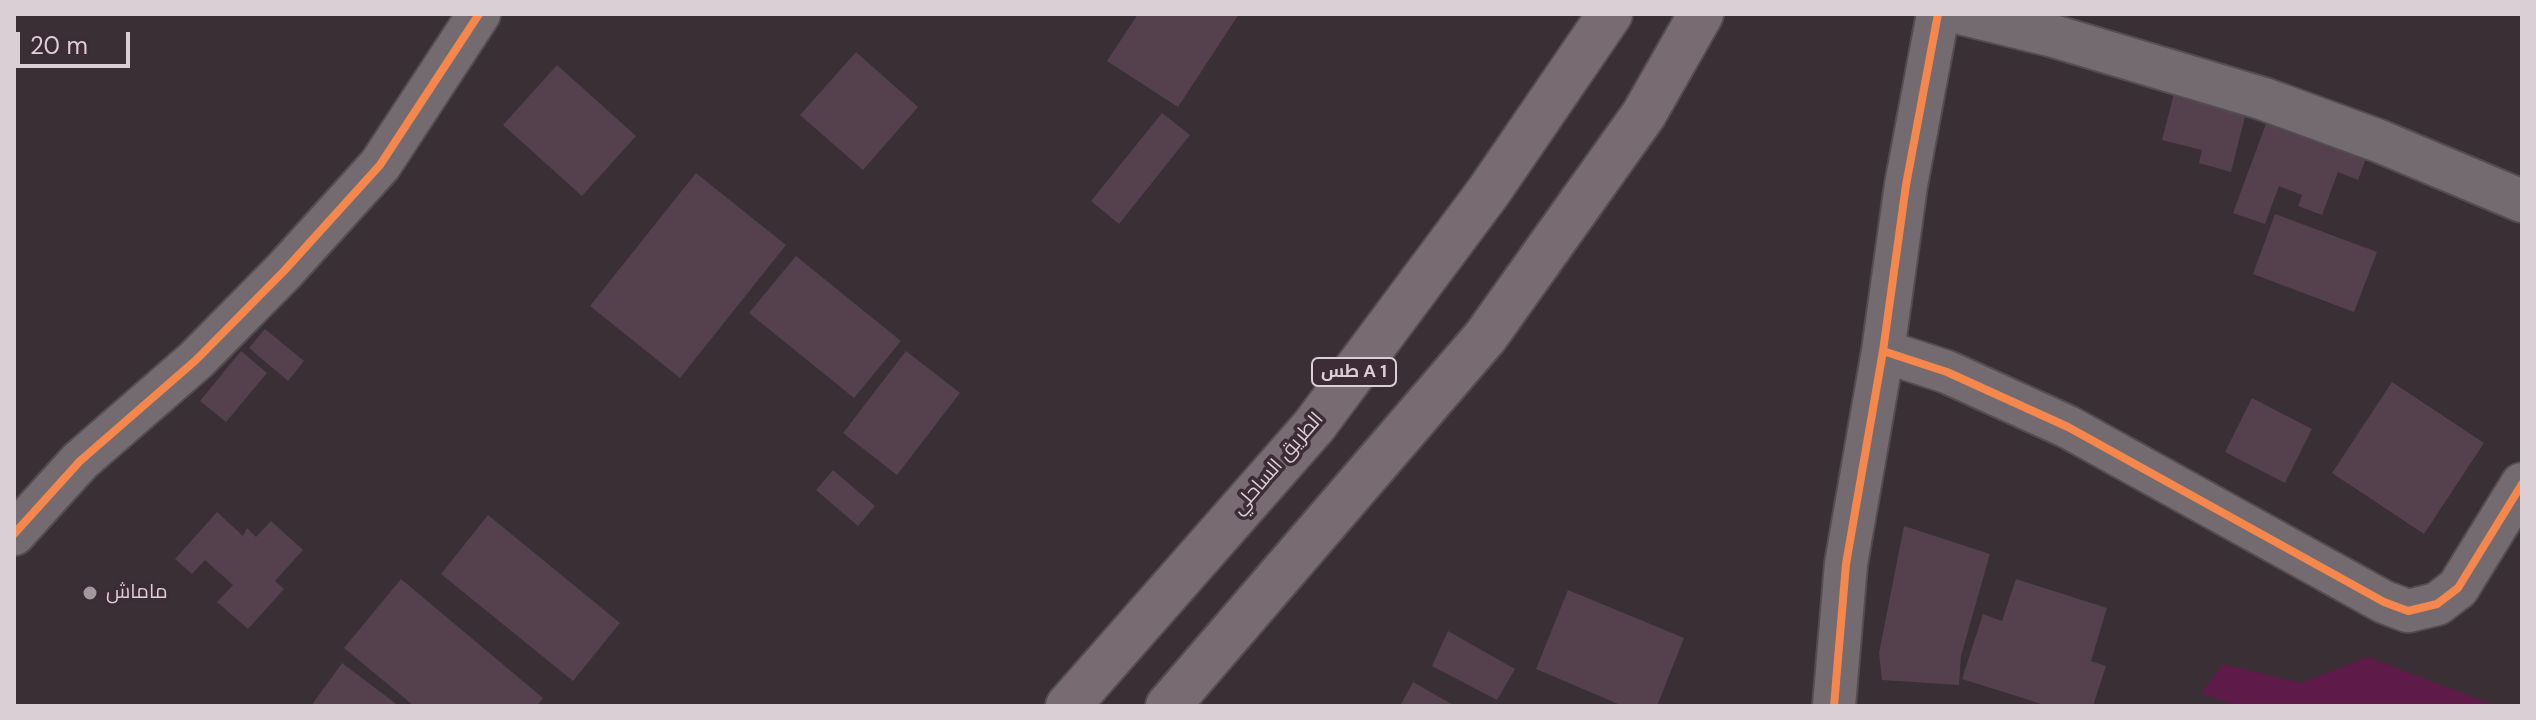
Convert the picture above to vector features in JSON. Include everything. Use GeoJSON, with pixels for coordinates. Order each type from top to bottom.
{"type":"FeatureCollection","features":[{"type":"Feature","properties":{"kind":"highway","name":"الطريق الساحلي"},"geometry":{"type":"LineString","coordinates":[[1068,706],[1314,426],[1489,191],[1610,14]]}},
{"type":"Feature","properties":{"kind":"highway"},"geometry":{"type":"LineString","coordinates":[[1168,706],[1486,336],[1644,114],[1701,14]]}},
{"type":"Feature","properties":{"kind":"street"},"geometry":{"type":"LineString","coordinates":[[14,534],[80,461],[196,360],[273,283],[380,165],[479,14]]}},
{"type":"Feature","properties":{"kind":"street"},"geometry":{"type":"LineString","coordinates":[[1834,706],[1846,564],[1883,351],[1906,185],[1938,14]]}},
{"type":"Feature","properties":{"kind":"street"},"geometry":{"type":"LineString","coordinates":[[1964,14],[2050,35],[2264,99],[2379,141],[2522,201]]}},
{"type":"Feature","properties":{"kind":"street"},"geometry":{"type":"LineString","coordinates":[[1883,351],[1947,372],[2068,427],[2384,602],[2408,611],[2437,604],[2458,588],[2522,484]]}},
{"type":"Feature","properties":{"kind":"shaded area"},"geometry":{"type":"Polygon","coordinates":[[[2368,657],[2497,706],[2239,706],[2201,693],[2223,664],[2302,683],[2368,657]]]}},
{"type":"Feature","properties":{"kind":"building"},"geometry":{"type":"Polygon","coordinates":[[[1138,14],[1239,14],[1178,107],[1107,61],[1138,14]]]}},
{"type":"Feature","properties":{"kind":"building"},"geometry":{"type":"Polygon","coordinates":[[[856,52],[918,107],[863,170],[800,115],[856,52]]]}},
{"type":"Feature","properties":{"kind":"building"},"geometry":{"type":"Polygon","coordinates":[[[557,65],[636,136],[582,196],[503,125],[557,65]]]}},
{"type":"Feature","properties":{"kind":"building"},"geometry":{"type":"Polygon","coordinates":[[[2177,82],[2249,101],[2231,172],[2199,163],[2202,150],[2162,140],[2177,82]]]}},
{"type":"Feature","properties":{"kind":"building"},"geometry":{"type":"Polygon","coordinates":[[[1162,113],[1190,135],[1119,224],[1091,201],[1162,113]]]}},
{"type":"Feature","properties":{"kind":"building"},"geometry":{"type":"Polygon","coordinates":[[[2270,113],[2369,150],[2358,180],[2338,172],[2322,215],[2298,206],[2302,195],[2279,186],[2265,224],[2233,213],[2270,113]]]}},
{"type":"Feature","properties":{"kind":"building"},"geometry":{"type":"Polygon","coordinates":[[[696,173],[786,245],[680,378],[590,306],[696,173]]]}},
{"type":"Feature","properties":{"kind":"building"},"geometry":{"type":"Polygon","coordinates":[[[2275,214],[2377,252],[2354,312],[2253,274],[2275,214]]]}},
{"type":"Feature","properties":{"kind":"building"},"geometry":{"type":"Polygon","coordinates":[[[796,256],[901,341],[854,398],[749,313],[796,256]]]}},
{"type":"Feature","properties":{"kind":"building"},"geometry":{"type":"Polygon","coordinates":[[[265,329],[304,361],[288,381],[249,348],[265,329]]]}},
{"type":"Feature","properties":{"kind":"building"},"geometry":{"type":"Polygon","coordinates":[[[241,351],[267,373],[226,422],[200,401],[241,351]]]}},
{"type":"Feature","properties":{"kind":"building"},"geometry":{"type":"Polygon","coordinates":[[[906,351],[960,393],[897,475],[843,433],[906,351]]]}},
{"type":"Feature","properties":{"kind":"building"},"geometry":{"type":"Polygon","coordinates":[[[2392,382],[2484,443],[2424,534],[2332,473],[2392,382]]]}},
{"type":"Feature","properties":{"kind":"building"},"geometry":{"type":"Polygon","coordinates":[[[2252,398],[2312,429],[2285,483],[2225,452],[2252,398]]]}},
{"type":"Feature","properties":{"kind":"building"},"geometry":{"type":"Polygon","coordinates":[[[833,470],[875,506],[858,526],[816,490],[833,470]]]}},
{"type":"Feature","properties":{"kind":"building"},"geometry":{"type":"Polygon","coordinates":[[[217,512],[243,536],[247,528],[256,537],[271,521],[303,550],[275,581],[284,589],[248,629],[217,602],[233,585],[205,560],[192,574],[175,559],[217,512]]]}},
{"type":"Feature","properties":{"kind":"building"},"geometry":{"type":"Polygon","coordinates":[[[488,515],[620,623],[573,681],[441,574],[488,515]]]}},
{"type":"Feature","properties":{"kind":"building"},"geometry":{"type":"Polygon","coordinates":[[[1904,526],[1990,554],[1961,656],[1959,685],[1882,680],[1879,653],[1904,526]]]}},
{"type":"Feature","properties":{"kind":"building"},"geometry":{"type":"Polygon","coordinates":[[[401,579],[543,698],[537,706],[414,706],[344,648],[401,579]]]}},
{"type":"Feature","properties":{"kind":"building"},"geometry":{"type":"Polygon","coordinates":[[[2016,579],[2107,608],[2091,661],[2106,666],[2093,706],[2048,706],[1962,679],[1983,614],[2002,621],[2016,579]]]}},
{"type":"Feature","properties":{"kind":"building"},"geometry":{"type":"Polygon","coordinates":[[[1568,590],[1684,638],[1657,706],[1623,706],[1536,669],[1568,590]]]}},
{"type":"Feature","properties":{"kind":"building"},"geometry":{"type":"Polygon","coordinates":[[[1448,631],[1515,669],[1497,700],[1432,666],[1448,631]]]}},
{"type":"Feature","properties":{"kind":"building"},"geometry":{"type":"Polygon","coordinates":[[[342,663],[399,706],[311,706],[342,663]]]}},
{"type":"Feature","properties":{"kind":"building"},"geometry":{"type":"Polygon","coordinates":[[[1413,682],[1455,706],[1400,706],[1413,682]]]}},
{"type":"Feature","properties":{"kind":"cycle path"},"geometry":{"type":"LineString","coordinates":[[14,534],[80,461],[196,360],[284,271],[380,165],[479,14]]}},
{"type":"Feature","properties":{"kind":"cycle path"},"geometry":{"type":"LineString","coordinates":[[1834,706],[1846,564],[1883,351],[1906,185],[1938,14]]}},
{"type":"Feature","properties":{"kind":"cycle path"},"geometry":{"type":"LineString","coordinates":[[1883,351],[1947,372],[2068,427],[2384,602],[2408,611],[2437,604],[2458,588],[2522,484]]}},
{"type":"Feature","properties":{"kind":"place","name":"ماماش"},"geometry":{"type":"Point","coordinates":[90,593]}}]}
